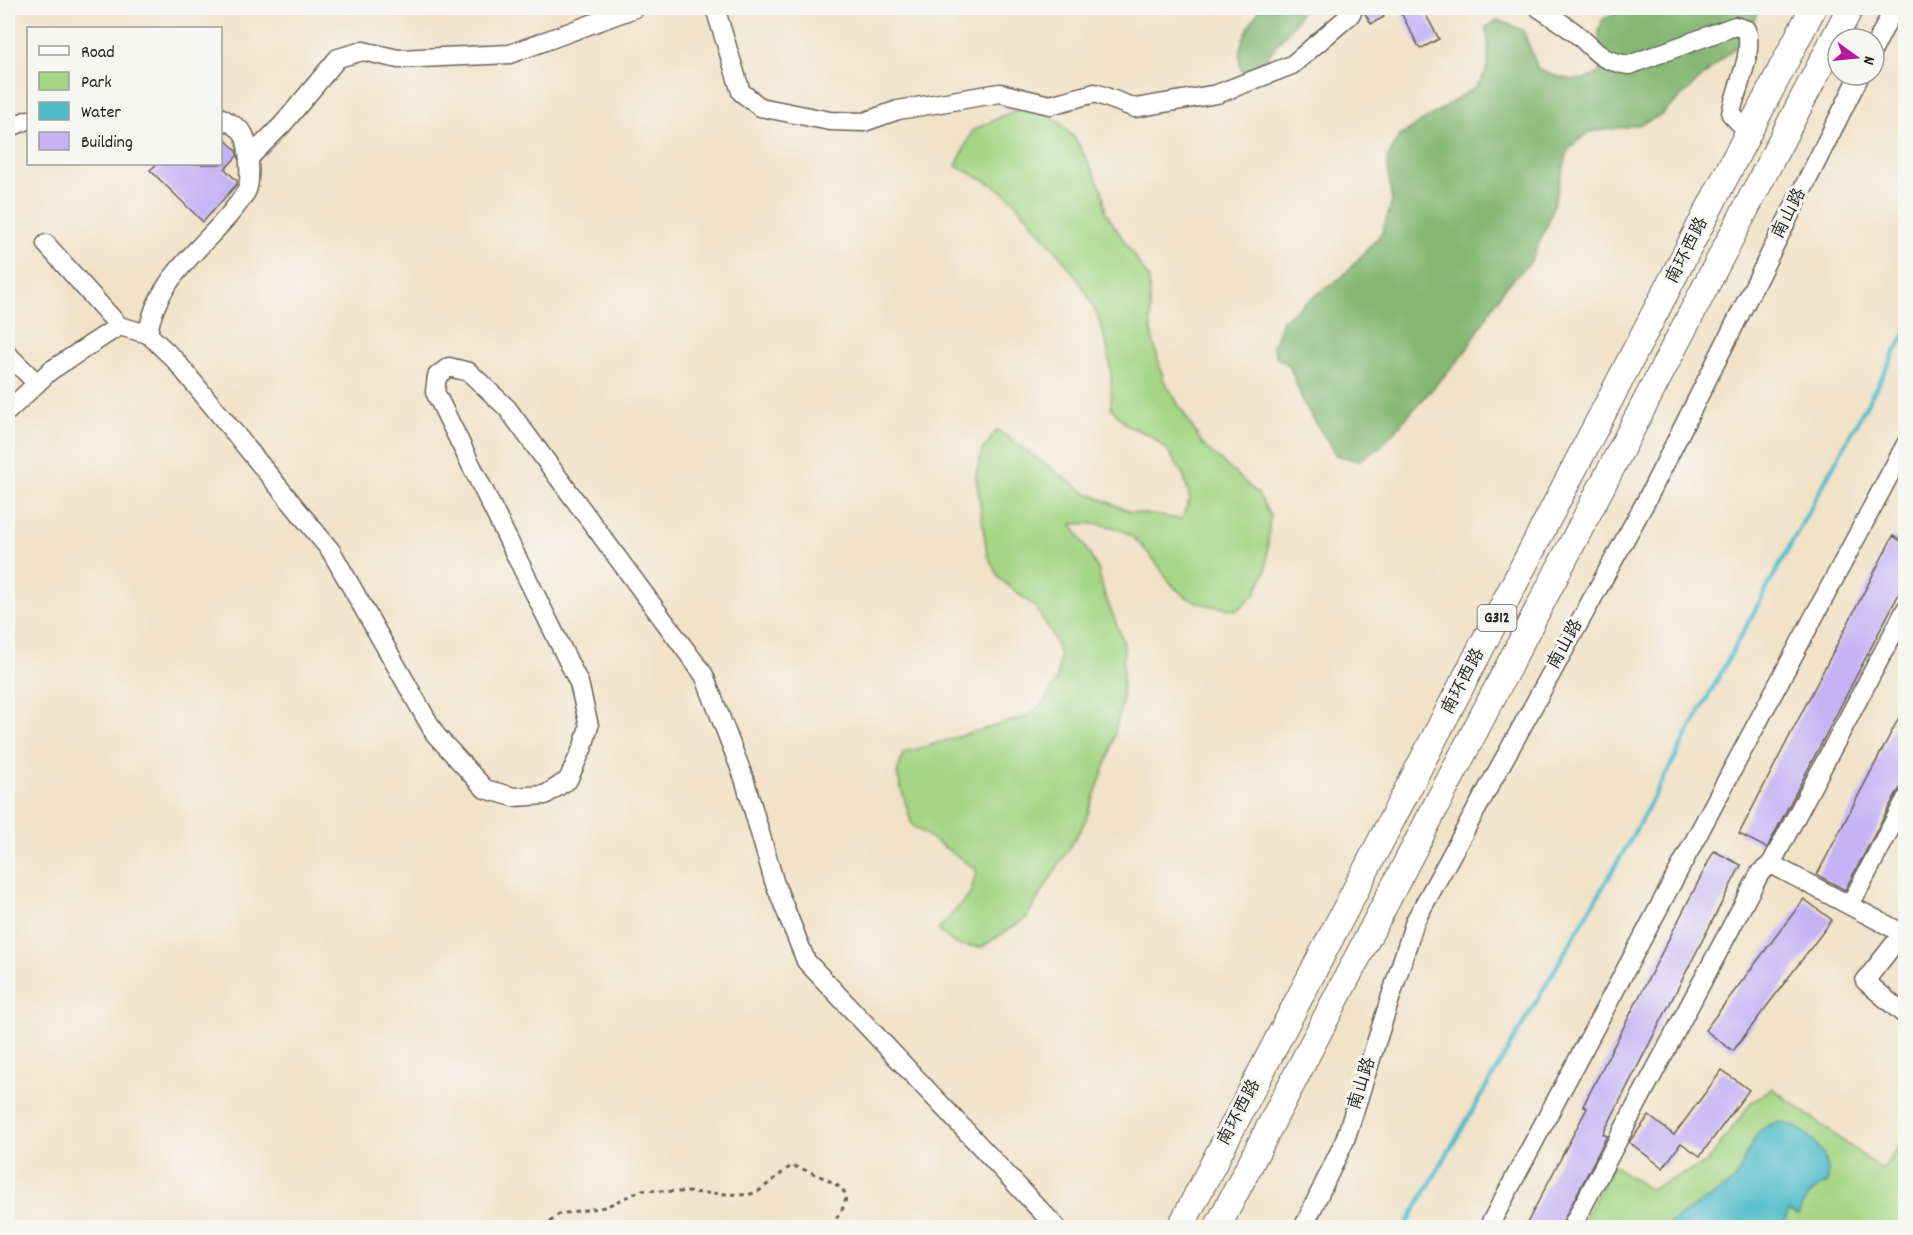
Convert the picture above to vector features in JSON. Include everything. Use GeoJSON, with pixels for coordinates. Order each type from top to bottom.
{"type":"FeatureCollection","features":[{"type":"Feature","properties":{"kind":"highway","name":"南环西路"},"geometry":{"type":"LineString","coordinates":[[1180,1227],[1813,8]]}},
{"type":"Feature","properties":{"kind":"highway","name":"南环西路"},"geometry":{"type":"LineString","coordinates":[[1217,1227],[1850,8]]}},
{"type":"Feature","properties":{"kind":"street"},"geometry":{"type":"LineString","coordinates":[[249,158],[283,124],[338,58],[363,51],[399,59],[510,54],[635,8]]}},
{"type":"Feature","properties":{"kind":"street"},"geometry":{"type":"LineString","coordinates":[[716,8],[741,92],[760,107],[830,121],[864,122],[898,110],[1000,93],[1050,105],[1095,93],[1135,108],[1217,94],[1292,65],[1350,15],[1354,8]]}},
{"type":"Feature","properties":{"kind":"street"},"geometry":{"type":"LineString","coordinates":[[1539,8],[1576,34],[1595,54],[1613,62],[1629,65],[1735,26],[1747,30],[1750,46],[1734,95],[1731,114],[1749,133]]}},
{"type":"Feature","properties":{"kind":"street"},"geometry":{"type":"LineString","coordinates":[[1884,27],[1894,8]]}},
{"type":"Feature","properties":{"kind":"street","name":"南山路"},"geometry":{"type":"LineString","coordinates":[[1303,1227],[1345,1140],[1415,921],[1646,501],[1854,87]]}},
{"type":"Feature","properties":{"kind":"street"},"geometry":{"type":"LineString","coordinates":[[148,334],[150,314],[163,289],[248,190],[249,158],[243,133],[222,118]]}},
{"type":"Feature","properties":{"kind":"street"},"geometry":{"type":"LineString","coordinates":[[8,128],[27,120]]}},
{"type":"Feature","properties":{"kind":"street"},"geometry":{"type":"LineString","coordinates":[[46,244],[119,326],[148,334],[175,360],[331,551],[435,734],[485,789],[514,797],[545,795],[568,780],[583,747],[589,726],[579,683],[445,416],[435,392],[437,376],[449,367],[469,372],[507,408],[704,675],[744,778],[774,881],[806,961],[1057,1227]]}},
{"type":"Feature","properties":{"kind":"street"},"geometry":{"type":"LineString","coordinates":[[8,411],[50,371],[119,326]]}},
{"type":"Feature","properties":{"kind":"street"},"geometry":{"type":"LineString","coordinates":[[8,355],[38,383]]}},
{"type":"Feature","properties":{"kind":"street"},"geometry":{"type":"LineString","coordinates":[[1488,1227],[1905,444]]}},
{"type":"Feature","properties":{"kind":"street"},"geometry":{"type":"LineString","coordinates":[[1571,1227],[1760,873],[1771,864],[1905,609]]}},
{"type":"Feature","properties":{"kind":"street"},"geometry":{"type":"LineString","coordinates":[[1850,906],[1905,799]]}},
{"type":"Feature","properties":{"kind":"street"},"geometry":{"type":"LineString","coordinates":[[1771,864],[1850,906],[1904,931],[1865,981],[1905,1016]]}},
{"type":"Feature","properties":{"kind":"path"},"geometry":{"type":"LineString","coordinates":[[543,1227],[559,1214],[605,1207],[642,1190],[748,1195],[759,1191],[791,1166],[832,1182],[844,1190],[846,1196],[843,1208],[833,1224],[789,1227]]}},
{"type":"Feature","properties":{"kind":"green space"},"geometry":{"type":"Polygon","coordinates":[[[1260,8],[1302,8],[1296,21],[1255,72],[1242,73],[1241,46],[1246,31],[1260,8]]]}},
{"type":"Feature","properties":{"kind":"green space"},"geometry":{"type":"Polygon","coordinates":[[[1630,8],[1759,8],[1748,35],[1660,116],[1638,125],[1590,132],[1569,148],[1549,221],[1531,261],[1503,290],[1464,354],[1379,448],[1358,461],[1336,455],[1304,404],[1289,365],[1277,358],[1273,346],[1282,320],[1343,276],[1382,233],[1392,202],[1387,160],[1398,137],[1477,86],[1487,65],[1486,27],[1498,20],[1523,30],[1538,69],[1562,78],[1577,80],[1600,72],[1599,30],[1603,19],[1630,8]]]}},
{"type":"Feature","properties":{"kind":"green space"},"geometry":{"type":"Polygon","coordinates":[[[1015,110],[1038,110],[1059,122],[1076,140],[1102,189],[1106,213],[1149,279],[1151,331],[1163,379],[1203,445],[1258,494],[1270,516],[1266,570],[1255,594],[1237,610],[1199,603],[1184,595],[1169,581],[1142,546],[1124,531],[1102,525],[1072,524],[1098,569],[1104,593],[1124,643],[1122,703],[1110,753],[1084,824],[1026,918],[982,947],[956,945],[938,930],[970,894],[977,870],[912,825],[897,774],[903,753],[1025,717],[1044,703],[1057,680],[1060,655],[1051,632],[1036,608],[999,578],[987,554],[976,475],[982,451],[997,430],[1085,492],[1131,512],[1181,519],[1190,499],[1183,474],[1168,451],[1150,435],[1128,426],[1111,408],[1109,354],[1103,330],[1083,288],[1070,268],[1010,197],[990,183],[956,166],[973,130],[1015,110]]]}},
{"type":"Feature","properties":{"kind":"green space"},"geometry":{"type":"Polygon","coordinates":[[[1772,1088],[1882,1170],[1905,1137],[1905,1227],[1579,1228],[1613,1165],[1650,1190],[1706,1163],[1751,1103],[1772,1088]]]}},
{"type":"Feature","properties":{"kind":"water"},"geometry":{"type":"Polygon","coordinates":[[[1781,1122],[1791,1125],[1809,1137],[1822,1154],[1828,1173],[1827,1183],[1809,1196],[1798,1215],[1789,1211],[1782,1227],[1665,1227],[1734,1180],[1756,1136],[1770,1125],[1781,1122]]]}},
{"type":"Feature","properties":{"kind":"building"},"geometry":{"type":"Polygon","coordinates":[[[1365,8],[1378,8],[1384,17],[1371,24],[1364,12],[1365,8]]]}},
{"type":"Feature","properties":{"kind":"building"},"geometry":{"type":"Polygon","coordinates":[[[1408,8],[1422,8],[1439,39],[1420,49],[1400,11],[1408,8]]]}},
{"type":"Feature","properties":{"kind":"building"},"geometry":{"type":"Polygon","coordinates":[[[222,137],[236,150],[237,156],[225,169],[237,181],[237,184],[203,222],[150,170],[156,165],[222,165],[222,137]]]}},
{"type":"Feature","properties":{"kind":"building"},"geometry":{"type":"Polygon","coordinates":[[[1893,536],[1905,543],[1905,582],[1767,848],[1739,834],[1893,536]]]}},
{"type":"Feature","properties":{"kind":"building"},"geometry":{"type":"Polygon","coordinates":[[[1905,706],[1905,782],[1896,794],[1845,890],[1817,875],[1905,706]]]}},
{"type":"Feature","properties":{"kind":"building"},"geometry":{"type":"Polygon","coordinates":[[[1714,851],[1741,865],[1603,1134],[1607,1136],[1560,1227],[1525,1227],[1587,1108],[1583,1106],[1714,851]]]}},
{"type":"Feature","properties":{"kind":"building"},"geometry":{"type":"Polygon","coordinates":[[[1804,899],[1832,920],[1733,1051],[1705,1030],[1804,899]]]}},
{"type":"Feature","properties":{"kind":"building"},"geometry":{"type":"Polygon","coordinates":[[[1722,1070],[1749,1090],[1700,1156],[1681,1143],[1663,1168],[1629,1142],[1649,1116],[1674,1135],[1722,1070]]]}},
{"type":"Feature","properties":{"kind":"waterway"},"geometry":{"type":"LineString","coordinates":[[1404,1228],[1628,844],[1906,332]]}}]}
